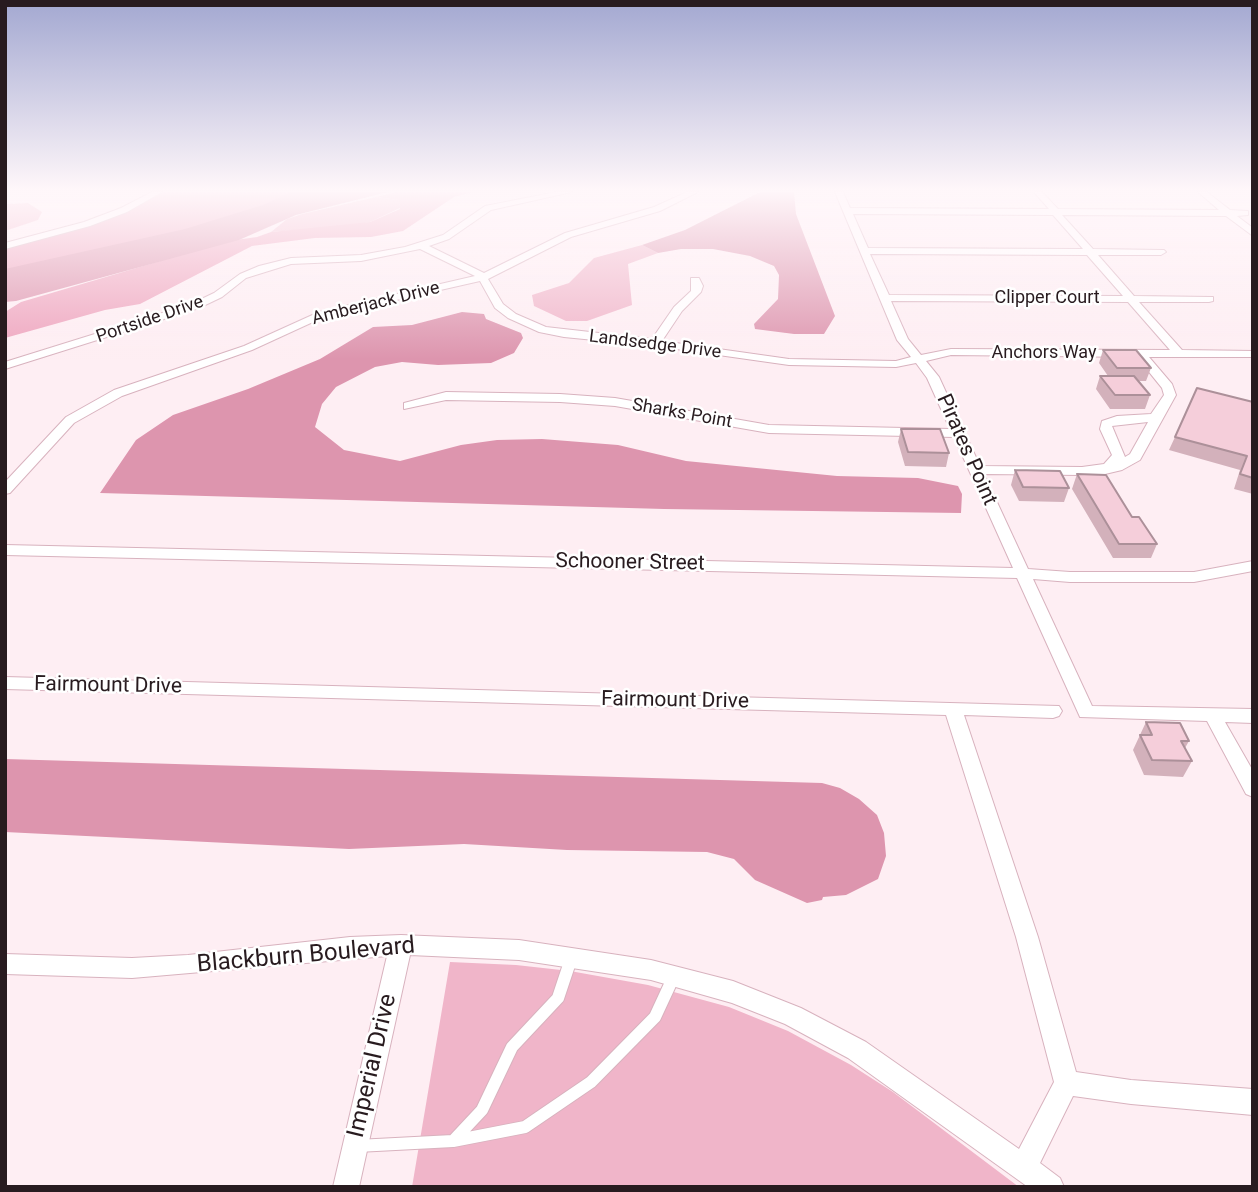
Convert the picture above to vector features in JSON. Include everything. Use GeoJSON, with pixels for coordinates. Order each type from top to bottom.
{"type":"FeatureCollection","features":[{"type":"Feature","properties":{"kind":"street","name":"Portside Drive"},"geometry":{"type":"LineString","coordinates":[[5,366],[195,306],[218,295],[243,276],[262,268],[291,261],[378,256],[415,248]]}},
{"type":"Feature","properties":{"kind":"street"},"geometry":{"type":"LineString","coordinates":[[425,248],[484,277]]}},
{"type":"Feature","properties":{"kind":"street","name":"Amberjack Drive"},"geometry":{"type":"LineString","coordinates":[[5,490],[70,420],[106,398],[248,348],[323,314],[484,277],[543,248]]}},
{"type":"Feature","properties":{"kind":"street","name":"Pirates Point"},"geometry":{"type":"LineString","coordinates":[[863,248],[903,340],[933,377],[1086,712],[1212,715]]}},
{"type":"Feature","properties":{"kind":"street"},"geometry":{"type":"LineString","coordinates":[[1086,248],[1179,354]]}},
{"type":"Feature","properties":{"kind":"street"},"geometry":{"type":"LineString","coordinates":[[864,251],[1161,252]]}},
{"type":"Feature","properties":{"kind":"street","name":"Landsedge Drive"},"geometry":{"type":"LineString","coordinates":[[484,277],[499,306],[527,324],[564,334],[655,343],[789,362],[884,364],[920,359]]}},
{"type":"Feature","properties":{"kind":"street"},"geometry":{"type":"LineString","coordinates":[[655,343],[678,309],[696,292],[698,286],[695,280]]}},
{"type":"Feature","properties":{"kind":"street","name":"Clipper Court"},"geometry":{"type":"LineString","coordinates":[[884,298],[1209,299]]}},
{"type":"Feature","properties":{"kind":"street","name":"Anchors Way"},"geometry":{"type":"LineString","coordinates":[[920,359],[951,352],[1253,354]]}},
{"type":"Feature","properties":{"kind":"street"},"geometry":{"type":"LineString","coordinates":[[975,470],[1105,470],[1125,464],[1135,457],[1170,390],[1140,354]]}},
{"type":"Feature","properties":{"kind":"street","name":"Sharks Point"},"geometry":{"type":"LineString","coordinates":[[408,406],[446,396],[560,398],[615,402],[769,429],[958,433]]}},
{"type":"Feature","properties":{"kind":"street"},"geometry":{"type":"LineString","coordinates":[[1105,470],[1117,461],[1119,455],[1106,424],[1117,420],[1158,416]]}},
{"type":"Feature","properties":{"kind":"street","name":"Schooner Street"},"geometry":{"type":"LineString","coordinates":[[5,550],[944,570],[1022,575],[1178,578],[1253,566]]}},
{"type":"Feature","properties":{"kind":"street","name":"Fairmount Drive"},"geometry":{"type":"LineString","coordinates":[[5,683],[1053,711]]}},
{"type":"Feature","properties":{"kind":"street"},"geometry":{"type":"LineString","coordinates":[[953,709],[1027,937],[1067,1083],[1023,1168]]}},
{"type":"Feature","properties":{"kind":"street"},"geometry":{"type":"LineString","coordinates":[[1212,715],[1253,716]]}},
{"type":"Feature","properties":{"kind":"street"},"geometry":{"type":"LineString","coordinates":[[1212,715],[1253,789]]}},
{"type":"Feature","properties":{"kind":"street","name":"Blackburn Boulevard"},"geometry":{"type":"LineString","coordinates":[[5,964],[132,968],[188,965],[350,947],[401,945],[519,950],[572,956],[674,976],[733,992],[793,1016],[857,1050],[1051,1187]]}},
{"type":"Feature","properties":{"kind":"street","name":"Imperial Drive"},"geometry":{"type":"LineString","coordinates":[[346,1187],[401,945]]}},
{"type":"Feature","properties":{"kind":"street"},"geometry":{"type":"LineString","coordinates":[[1067,1083],[1131,1092],[1253,1102]]}},
{"type":"Feature","properties":{"kind":"lane"},"geometry":{"type":"LineString","coordinates":[[453,1141],[482,1110],[512,1047],[558,998],[572,956]]}},
{"type":"Feature","properties":{"kind":"lane"},"geometry":{"type":"LineString","coordinates":[[355,1146],[453,1141],[525,1127],[592,1082],[655,1017],[674,976]]}},
{"type":"Feature","properties":{"kind":"shaded area"},"geometry":{"type":"Polygon","coordinates":[[[6,248],[110,248],[5,271],[6,248]]]}},
{"type":"Feature","properties":{"kind":"shaded area"},"geometry":{"type":"Polygon","coordinates":[[[101,248],[211,248],[5,302],[5,269],[101,248]]]}},
{"type":"Feature","properties":{"kind":"shaded area"},"geometry":{"type":"Polygon","coordinates":[[[206,248],[249,248],[140,304],[105,310],[5,338],[5,312],[21,302],[206,248]]]}},
{"type":"Feature","properties":{"kind":"shaded area"},"geometry":{"type":"Polygon","coordinates":[[[632,248],[647,248],[658,253],[628,264],[632,305],[587,321],[566,321],[534,306],[532,295],[569,283],[594,258],[632,248]]]}},
{"type":"Feature","properties":{"kind":"shaded area"},"geometry":{"type":"Polygon","coordinates":[[[647,248],[809,248],[835,316],[824,334],[794,334],[755,329],[754,324],[778,299],[779,275],[774,266],[750,256],[713,249],[681,249],[658,253],[647,248]]]}},
{"type":"Feature","properties":{"kind":"shaded area"},"geometry":{"type":"Polygon","coordinates":[[[462,312],[484,314],[486,319],[521,333],[523,338],[514,353],[491,363],[438,365],[402,362],[375,367],[336,387],[322,404],[315,427],[344,450],[400,461],[461,445],[497,440],[542,439],[618,445],[686,461],[837,476],[918,478],[958,486],[962,494],[961,513],[664,509],[100,493],[136,440],[173,415],[248,389],[320,359],[373,327],[412,325],[462,312]]]}},
{"type":"Feature","properties":{"kind":"shaded area"},"geometry":{"type":"Polygon","coordinates":[[[5,759],[822,783],[840,788],[859,799],[877,815],[884,833],[886,856],[878,879],[846,895],[823,897],[822,900],[807,903],[755,880],[734,859],[707,852],[567,850],[464,844],[349,849],[5,832],[5,759]]]}},
{"type":"Feature","properties":{"kind":"shaded area"},"geometry":{"type":"Polygon","coordinates":[[[450,962],[570,971],[648,985],[729,1007],[788,1031],[851,1065],[893,1092],[1019,1187],[412,1187],[450,962]]]}},
{"type":"Feature","properties":{"kind":"building"},"geometry":{"type":"Polygon","coordinates":[[[1103,350],[1136,350],[1151,368],[1117,368],[1103,350]]]}},
{"type":"Feature","properties":{"kind":"building"},"geometry":{"type":"Polygon","coordinates":[[[1100,376],[1134,376],[1150,395],[1115,395],[1100,376]]]}},
{"type":"Feature","properties":{"kind":"building"},"geometry":{"type":"Polygon","coordinates":[[[1197,388],[1253,402],[1253,478],[1240,474],[1247,456],[1175,437],[1197,388]]]}},
{"type":"Feature","properties":{"kind":"building"},"geometry":{"type":"Polygon","coordinates":[[[901,429],[940,429],[949,453],[908,452],[901,429]]]}},
{"type":"Feature","properties":{"kind":"building"},"geometry":{"type":"Polygon","coordinates":[[[1015,470],[1060,471],[1069,488],[1023,487],[1015,470]]]}},
{"type":"Feature","properties":{"kind":"building"},"geometry":{"type":"Polygon","coordinates":[[[1077,474],[1106,475],[1132,517],[1139,517],[1157,544],[1119,544],[1077,474]]]}},
{"type":"Feature","properties":{"kind":"building"},"geometry":{"type":"Polygon","coordinates":[[[1146,722],[1180,723],[1189,741],[1181,741],[1192,761],[1152,760],[1140,735],[1152,735],[1146,722]]]}}]}
